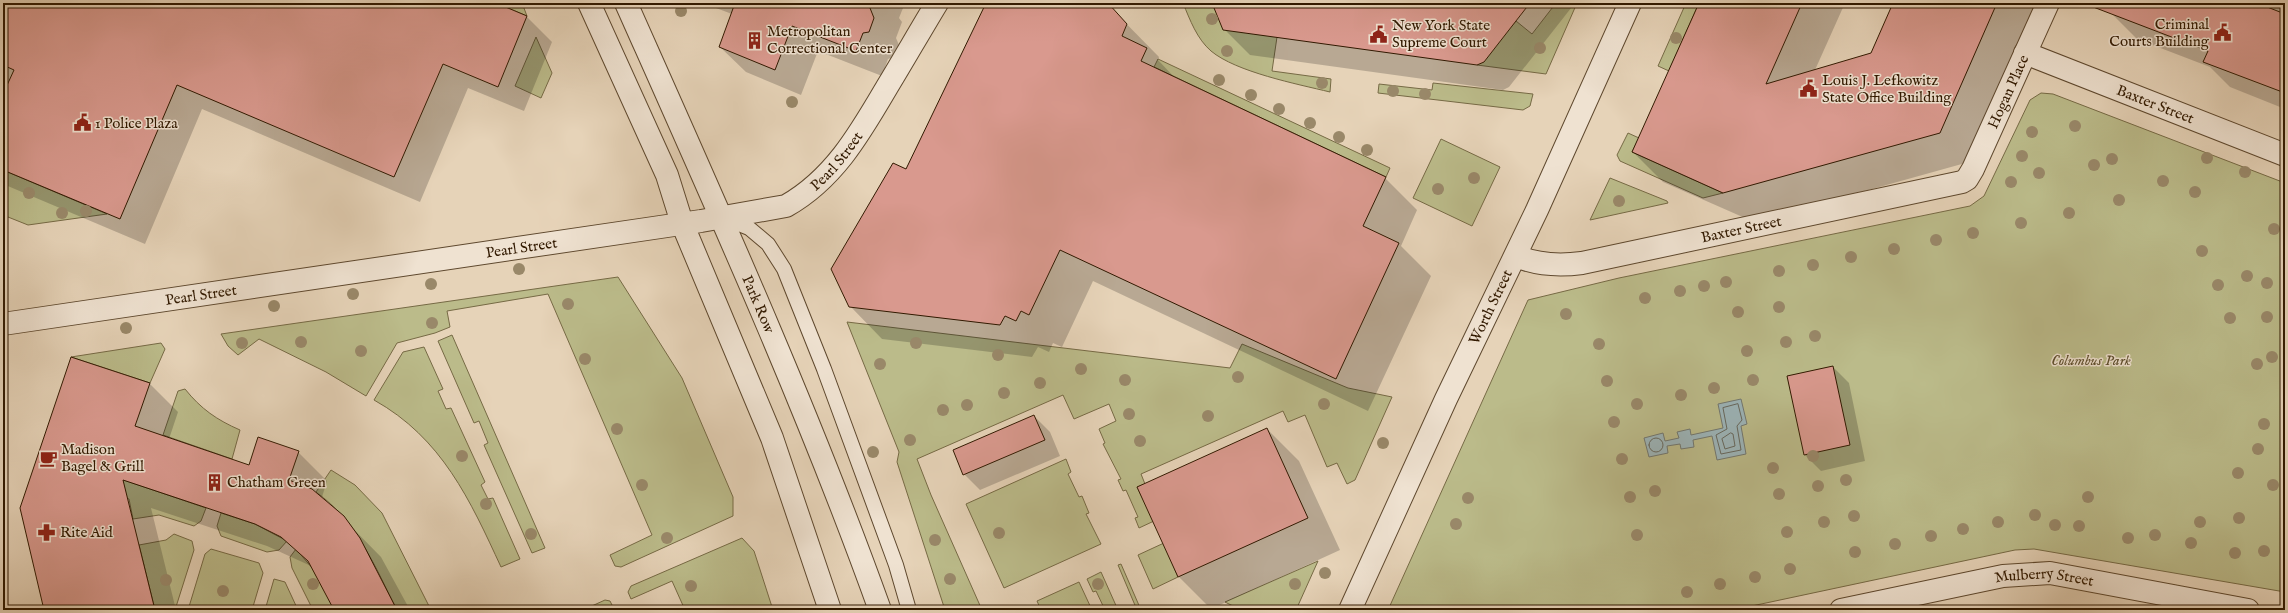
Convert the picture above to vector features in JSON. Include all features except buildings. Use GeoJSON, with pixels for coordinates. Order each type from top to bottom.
{"type":"FeatureCollection","features":[{"type":"Feature","properties":{"kind":"street"},"geometry":{"type":"LineString","coordinates":[[589,3],[666,175],[682,223],[772,438],[830,610]]}},
{"type":"Feature","properties":{"kind":"street","name":"Park Row"},"geometry":{"type":"LineString","coordinates":[[626,3],[722,217],[852,532],[880,610]]}},
{"type":"Feature","properties":{"kind":"street","name":"Pearl Street"},"geometry":{"type":"LineString","coordinates":[[3,324],[722,217],[786,206],[796,200],[840,162],[860,134],[936,3]]}},
{"type":"Feature","properties":{"kind":"street","name":"Worth Street"},"geometry":{"type":"LineString","coordinates":[[1350,610],[1446,399],[1516,256],[1630,3]]}},
{"type":"Feature","properties":{"kind":"street","name":"Hogan Place"},"geometry":{"type":"LineString","coordinates":[[1967,180],[1974,169],[2048,3]]}},
{"type":"Feature","properties":{"kind":"street","name":"Baxter Street"},"geometry":{"type":"LineString","coordinates":[[2025,53],[2285,155]]}},
{"type":"Feature","properties":{"kind":"street","name":"Baxter Street"},"geometry":{"type":"LineString","coordinates":[[1516,256],[1537,263],[1570,265],[1582,263],[1949,186],[1967,180]]}},
{"type":"Feature","properties":{"kind":"street","name":"Mulberry Street"},"geometry":{"type":"LineString","coordinates":[[1841,610],[2003,576],[2050,573],[2248,610]]}},
{"type":"Feature","properties":{"kind":"lane"},"geometry":{"type":"LineString","coordinates":[[722,217],[749,228],[768,244],[784,269],[824,369],[894,558],[909,610]]}},
{"type":"Feature","properties":{"kind":"green space"},"geometry":{"type":"Polygon","coordinates":[[[496,3],[522,3],[527,16],[496,3]]]}},
{"type":"Feature","properties":{"kind":"green space"},"geometry":{"type":"Polygon","coordinates":[[[1183,3],[1212,3],[1277,37],[1272,71],[1331,79],[1330,92],[1251,71],[1222,58],[1211,51],[1202,41],[1194,29],[1183,3]]]}},
{"type":"Feature","properties":{"kind":"green space"},"geometry":{"type":"Polygon","coordinates":[[[1556,3],[1577,3],[1546,74],[1477,65],[1516,21],[1532,34],[1556,3]]]}},
{"type":"Feature","properties":{"kind":"green space"},"geometry":{"type":"Polygon","coordinates":[[[1686,3],[1699,3],[1669,71],[1658,66],[1686,3]]]}},
{"type":"Feature","properties":{"kind":"green space"},"geometry":{"type":"Polygon","coordinates":[[[536,37],[552,73],[541,98],[515,86],[536,37]]]}},
{"type":"Feature","properties":{"kind":"green space"},"geometry":{"type":"Polygon","coordinates":[[[1158,59],[1390,168],[1386,177],[1154,67],[1158,59]]]}},
{"type":"Feature","properties":{"kind":"green space"},"geometry":{"type":"Polygon","coordinates":[[[1433,83],[1533,94],[1530,106],[1523,110],[1378,93],[1379,84],[1432,90],[1433,83]]]}},
{"type":"Feature","properties":{"kind":"green space","name":"Columbus Park"},"geometry":{"type":"Polygon","coordinates":[[[2041,93],[2053,94],[2285,183],[2285,592],[2034,549],[2015,550],[1733,610],[1388,610],[1528,300],[1619,278],[1970,206],[1984,196],[2030,100],[2041,93]]]}},
{"type":"Feature","properties":{"kind":"green space"},"geometry":{"type":"Polygon","coordinates":[[[1628,133],[1639,138],[1632,152],[1723,193],[1703,198],[1620,161],[1617,155],[1628,133]]]}},
{"type":"Feature","properties":{"kind":"green space"},"geometry":{"type":"Polygon","coordinates":[[[1441,139],[1500,167],[1472,226],[1413,198],[1441,139]]]}},
{"type":"Feature","properties":{"kind":"green space"},"geometry":{"type":"Polygon","coordinates":[[[3,170],[107,214],[28,225],[3,215],[3,170]]]}},
{"type":"Feature","properties":{"kind":"green space"},"geometry":{"type":"Polygon","coordinates":[[[1610,178],[1667,201],[1668,203],[1590,220],[1610,178]]]}},
{"type":"Feature","properties":{"kind":"green space"},"geometry":{"type":"Polygon","coordinates":[[[618,277],[682,378],[733,497],[733,516],[621,567],[615,566],[610,555],[652,535],[548,294],[447,311],[450,327],[435,333],[397,343],[366,396],[326,372],[259,339],[238,355],[228,346],[221,334],[618,277]]]}},
{"type":"Feature","properties":{"kind":"green space"},"geometry":{"type":"Polygon","coordinates":[[[847,322],[1230,368],[1242,344],[1348,388],[1392,397],[1355,480],[1347,484],[1337,463],[1327,467],[1305,415],[1288,422],[1283,411],[1141,474],[1145,484],[1137,487],[1154,521],[1139,528],[1135,518],[1138,517],[1126,490],[1123,491],[1118,480],[1121,479],[1103,444],[1105,443],[1099,429],[1116,421],[1109,404],[1074,419],[1063,395],[917,459],[931,495],[982,610],[945,610],[897,462],[899,452],[847,322]]]}},
{"type":"Feature","properties":{"kind":"green space"},"geometry":{"type":"Polygon","coordinates":[[[452,335],[545,548],[532,553],[484,445],[488,443],[479,421],[474,423],[438,341],[452,335]]]}},
{"type":"Feature","properties":{"kind":"green space"},"geometry":{"type":"Polygon","coordinates":[[[161,343],[165,349],[150,383],[71,357],[161,343]]]}},
{"type":"Feature","properties":{"kind":"green space"},"geometry":{"type":"Polygon","coordinates":[[[424,347],[443,389],[438,391],[446,409],[451,408],[485,482],[481,485],[488,499],[493,498],[520,559],[501,567],[478,518],[465,495],[436,452],[398,415],[374,400],[403,352],[424,347]]]}},
{"type":"Feature","properties":{"kind":"green space"},"geometry":{"type":"Polygon","coordinates":[[[185,389],[210,413],[240,430],[232,459],[163,435],[178,391],[185,389]]]}},
{"type":"Feature","properties":{"kind":"green space"},"geometry":{"type":"Polygon","coordinates":[[[1066,459],[1071,472],[1068,474],[1079,497],[1082,496],[1089,513],[1086,514],[1101,544],[1004,588],[966,504],[1066,459]]]}},
{"type":"Feature","properties":{"kind":"green space"},"geometry":{"type":"Polygon","coordinates":[[[331,470],[355,485],[382,513],[431,610],[397,610],[373,561],[354,531],[343,517],[316,492],[331,470]]]}},
{"type":"Feature","properties":{"kind":"green space"},"geometry":{"type":"Polygon","coordinates":[[[118,478],[206,508],[201,521],[194,526],[159,515],[133,519],[129,499],[113,494],[118,478]]]}},
{"type":"Feature","properties":{"kind":"green space"},"geometry":{"type":"Polygon","coordinates":[[[221,513],[255,524],[287,541],[279,550],[267,552],[221,536],[217,526],[221,513]]]}},
{"type":"Feature","properties":{"kind":"green space"},"geometry":{"type":"Polygon","coordinates":[[[174,534],[192,541],[194,550],[175,610],[155,610],[139,545],[166,540],[174,534]]]}},
{"type":"Feature","properties":{"kind":"green space"},"geometry":{"type":"Polygon","coordinates":[[[742,538],[754,551],[773,610],[685,610],[672,581],[631,599],[628,592],[631,586],[742,538]]]}},
{"type":"Feature","properties":{"kind":"green space"},"geometry":{"type":"Polygon","coordinates":[[[1164,543],[1178,577],[1153,589],[1138,555],[1164,543]]]}},
{"type":"Feature","properties":{"kind":"green space"},"geometry":{"type":"Polygon","coordinates":[[[211,549],[259,563],[263,573],[252,610],[188,610],[205,554],[211,549]]]}},
{"type":"Feature","properties":{"kind":"green space"},"geometry":{"type":"Polygon","coordinates":[[[296,549],[313,569],[335,610],[313,610],[292,568],[290,557],[296,549]]]}},
{"type":"Feature","properties":{"kind":"green space"},"geometry":{"type":"Polygon","coordinates":[[[1318,561],[1296,610],[1241,610],[1225,602],[1318,561]]]}},
{"type":"Feature","properties":{"kind":"green space"},"geometry":{"type":"Polygon","coordinates":[[[1121,564],[1141,610],[1137,610],[1118,565],[1121,564]]]}},
{"type":"Feature","properties":{"kind":"green space"},"geometry":{"type":"Polygon","coordinates":[[[1101,572],[1118,610],[1105,610],[1096,591],[1093,592],[1087,579],[1101,572]]]}},
{"type":"Feature","properties":{"kind":"green space"},"geometry":{"type":"Polygon","coordinates":[[[274,579],[285,582],[298,610],[265,610],[274,579]]]}},
{"type":"Feature","properties":{"kind":"green space"},"geometry":{"type":"Polygon","coordinates":[[[1079,582],[1092,610],[1041,610],[1037,601],[1079,582]]]}},
{"type":"Feature","properties":{"kind":"green space"},"geometry":{"type":"Polygon","coordinates":[[[605,600],[610,601],[613,607],[606,610],[583,610],[605,600]]]}},
{"type":"Feature","properties":{"kind":"water"},"geometry":{"type":"Polygon","coordinates":[[[1741,399],[1747,424],[1741,426],[1746,454],[1717,460],[1712,436],[1693,440],[1694,447],[1681,449],[1680,444],[1667,446],[1668,453],[1649,457],[1644,438],[1663,433],[1665,441],[1679,438],[1677,432],[1690,429],[1691,435],[1723,428],[1718,404],[1741,399]]]}},
{"type":"Feature","properties":{"kind":"place","name":"Criminal Courts Building"},"geometry":{"type":"Point","coordinates":[2222,33]}},
{"type":"Feature","properties":{"kind":"place","name":"New York State Supreme Court"},"geometry":{"type":"Point","coordinates":[1379,34]}},
{"type":"Feature","properties":{"kind":"place","name":"Metropolitan Correctional Center"},"geometry":{"type":"Point","coordinates":[754,40]}},
{"type":"Feature","properties":{"kind":"place","name":"Louis J. Lefkowitz State Office Building"},"geometry":{"type":"Point","coordinates":[1809,89]}},
{"type":"Feature","properties":{"kind":"place","name":"1 Police Plaza"},"geometry":{"type":"Point","coordinates":[82,123]}},
{"type":"Feature","properties":{"kind":"place","name":"Madison Bagel & Grill"},"geometry":{"type":"Point","coordinates":[48,458]}},
{"type":"Feature","properties":{"kind":"place","name":"Chatham Green"},"geometry":{"type":"Point","coordinates":[214,482]}},
{"type":"Feature","properties":{"kind":"place","name":"Rite Aid"},"geometry":{"type":"Point","coordinates":[47,532]}}]}
